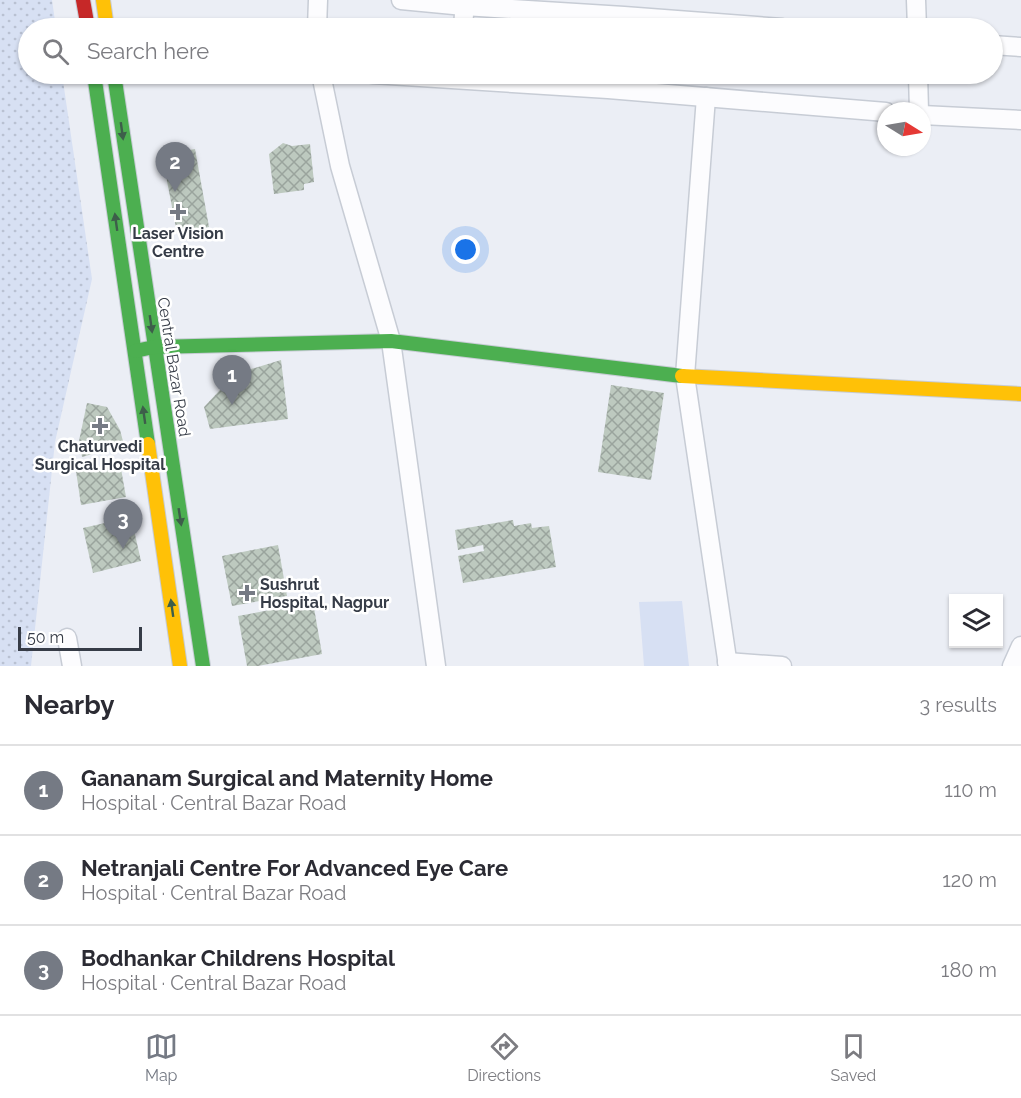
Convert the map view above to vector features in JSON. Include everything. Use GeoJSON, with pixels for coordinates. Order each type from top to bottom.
{"type":"FeatureCollection","features":[{"type":"Feature","properties":{"kind":"main road"},"geometry":{"type":"LineString","coordinates":[[84,0],[87,18]]}},
{"type":"Feature","properties":{"kind":"main road"},"geometry":{"type":"LineString","coordinates":[[103,0],[106,18]]}},
{"type":"Feature","properties":{"kind":"main road"},"geometry":{"type":"LineString","coordinates":[[95,84],[180,666]]}},
{"type":"Feature","properties":{"kind":"main road","name":"Central Bazar Road"},"geometry":{"type":"LineString","coordinates":[[115,84],[202,666]]}},
{"type":"Feature","properties":{"kind":"main road"},"geometry":{"type":"LineString","coordinates":[[135,351],[154,347],[391,341],[685,376],[1021,394]]}},
{"type":"Feature","properties":{"kind":"street"},"geometry":{"type":"LineString","coordinates":[[317,18],[318,0]]}},
{"type":"Feature","properties":{"kind":"street"},"geometry":{"type":"LineString","coordinates":[[401,0],[660,18]]}},
{"type":"Feature","properties":{"kind":"street"},"geometry":{"type":"LineString","coordinates":[[916,0],[917,18]]}},
{"type":"Feature","properties":{"kind":"street"},"geometry":{"type":"LineString","coordinates":[[463,18],[464,3]]}},
{"type":"Feature","properties":{"kind":"street"},"geometry":{"type":"LineString","coordinates":[[1003,46],[1021,47]]}},
{"type":"Feature","properties":{"kind":"street"},"geometry":{"type":"LineString","coordinates":[[323,84],[340,166],[391,341],[436,666]]}},
{"type":"Feature","properties":{"kind":"street"},"geometry":{"type":"LineString","coordinates":[[628,84],[706,97],[877,111]]}},
{"type":"Feature","properties":{"kind":"street"},"geometry":{"type":"LineString","coordinates":[[918,84],[919,102]]}},
{"type":"Feature","properties":{"kind":"street"},"geometry":{"type":"LineString","coordinates":[[706,97],[685,376],[727,664],[782,666]]}},
{"type":"Feature","properties":{"kind":"street"},"geometry":{"type":"LineString","coordinates":[[931,115],[1021,120]]}},
{"type":"Feature","properties":{"kind":"street"},"geometry":{"type":"LineString","coordinates":[[67,638],[72,666]]}},
{"type":"Feature","properties":{"kind":"street"},"geometry":{"type":"LineString","coordinates":[[1012,666],[1021,646]]}},
{"type":"Feature","properties":{"kind":"shaded area"},"geometry":{"type":"Polygon","coordinates":[[[0,0],[52,0],[55,18],[18,18],[18,84],[63,84],[92,279],[55,442],[31,666],[0,666],[0,0]]]}},
{"type":"Feature","properties":{"kind":"shaded area"},"geometry":{"type":"Polygon","coordinates":[[[682,601],[689,666],[644,666],[639,602],[682,601]]]}},
{"type":"Feature","properties":{"kind":"building"},"geometry":{"type":"Polygon","coordinates":[[[283,143],[292,146],[310,144],[314,182],[304,184],[304,190],[274,194],[269,154],[283,143]]]}},
{"type":"Feature","properties":{"kind":"building"},"geometry":{"type":"Polygon","coordinates":[[[195,149],[209,227],[177,233],[162,155],[195,149]]]}},
{"type":"Feature","properties":{"kind":"building"},"geometry":{"type":"Polygon","coordinates":[[[281,360],[288,419],[210,429],[204,407],[235,374],[281,360]]]}},
{"type":"Feature","properties":{"kind":"building"},"geometry":{"type":"Polygon","coordinates":[[[611,385],[664,393],[651,480],[598,472],[611,385]]]}},
{"type":"Feature","properties":{"kind":"building"},"geometry":{"type":"Polygon","coordinates":[[[87,403],[107,407],[120,430],[124,445],[82,457],[79,441],[87,403]]]}},
{"type":"Feature","properties":{"kind":"building"},"geometry":{"type":"Polygon","coordinates":[[[120,463],[126,497],[81,505],[76,471],[120,463]]]}},
{"type":"Feature","properties":{"kind":"building"},"geometry":{"type":"Polygon","coordinates":[[[131,517],[141,561],[93,573],[83,528],[131,517]]]}},
{"type":"Feature","properties":{"kind":"building"},"geometry":{"type":"Polygon","coordinates":[[[513,520],[514,526],[531,523],[532,528],[549,526],[556,567],[463,583],[458,556],[484,551],[483,545],[458,550],[455,530],[513,520]]]}},
{"type":"Feature","properties":{"kind":"building"},"geometry":{"type":"Polygon","coordinates":[[[278,545],[287,596],[232,606],[222,556],[278,545]]]}},
{"type":"Feature","properties":{"kind":"building"},"geometry":{"type":"Polygon","coordinates":[[[313,602],[322,654],[247,666],[238,616],[313,602]]]}},
{"type":"Feature","properties":{"kind":"traffic: fast"},"geometry":{"type":"LineString","coordinates":[[95,84],[148,444]]}},
{"type":"Feature","properties":{"kind":"traffic: fast"},"geometry":{"type":"LineString","coordinates":[[116,84],[203,666]]}},
{"type":"Feature","properties":{"kind":"traffic: fast"},"geometry":{"type":"LineString","coordinates":[[135,351],[154,347],[391,341],[682,376]]}},
{"type":"Feature","properties":{"kind":"traffic: slow"},"geometry":{"type":"LineString","coordinates":[[103,0],[106,18]]}},
{"type":"Feature","properties":{"kind":"traffic: slow"},"geometry":{"type":"LineString","coordinates":[[682,376],[1021,394]]}},
{"type":"Feature","properties":{"kind":"traffic: slow"},"geometry":{"type":"LineString","coordinates":[[148,444],[180,666]]}},
{"type":"Feature","properties":{"kind":"traffic: jam"},"geometry":{"type":"LineString","coordinates":[[83,0],[86,18]]}},
{"type":"Feature","properties":{"kind":"place","name":"Netranjali Centre For Advanced Eye Care"},"geometry":{"type":"Point","coordinates":[175,192]}},
{"type":"Feature","properties":{"kind":"place","name":"Laser Vision Centre"},"geometry":{"type":"Point","coordinates":[178,212]}},
{"type":"Feature","properties":{"kind":"place","name":"Gananam Surgical and Maternity Home"},"geometry":{"type":"Point","coordinates":[232,405]}},
{"type":"Feature","properties":{"kind":"place","name":"Chaturvedi Surgical Hospital"},"geometry":{"type":"Point","coordinates":[100,426]}},
{"type":"Feature","properties":{"kind":"place","name":"Bodhankar Childrens Hospital"},"geometry":{"type":"Point","coordinates":[123,549]}},
{"type":"Feature","properties":{"kind":"place","name":"Sushrut Hospital, Nagpur"},"geometry":{"type":"Point","coordinates":[247,593]}}]}
